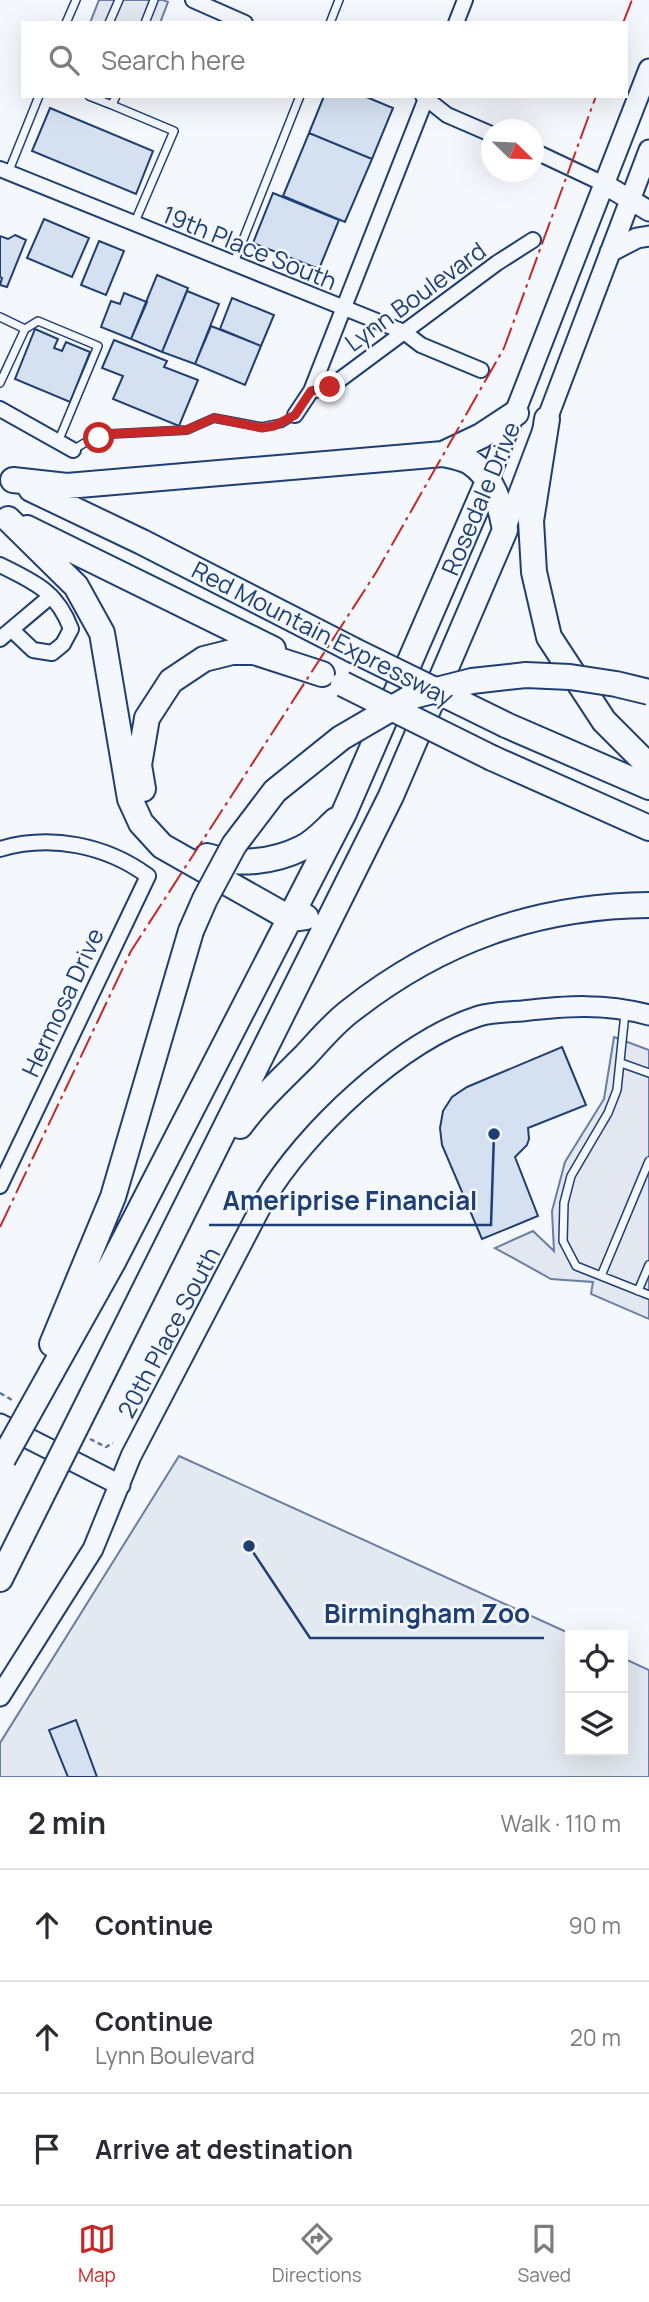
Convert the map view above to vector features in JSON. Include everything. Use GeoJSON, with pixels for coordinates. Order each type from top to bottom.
{"type":"FeatureCollection","features":[{"type":"Feature","properties":{"kind":"highway"},"geometry":{"type":"LineString","coordinates":[[443,454],[481,436],[516,412]]}},
{"type":"Feature","properties":{"kind":"highway"},"geometry":{"type":"LineString","coordinates":[[547,419],[531,521],[534,572],[549,637],[604,722],[649,766]]}},
{"type":"Feature","properties":{"kind":"highway"},"geometry":{"type":"LineString","coordinates":[[6,477],[67,486],[443,454],[469,461],[489,480],[500,504],[505,530]]}},
{"type":"Feature","properties":{"kind":"highway","name":"Red Mountain Expressway"},"geometry":{"type":"LineString","coordinates":[[6,477],[506,724],[649,787]]}},
{"type":"Feature","properties":{"kind":"highway","name":"Rosedale Drive"},"geometry":{"type":"LineString","coordinates":[[46,1371],[113,1262],[344,813],[489,480]]}},
{"type":"Feature","properties":{"kind":"highway"},"geometry":{"type":"LineString","coordinates":[[4,517],[79,590],[102,633],[130,799],[141,822],[162,846],[291,919],[319,915],[341,899]]}},
{"type":"Feature","properties":{"kind":"highway","name":"Red Mountain Expressway"},"geometry":{"type":"LineString","coordinates":[[4,517],[110,567],[492,758],[649,828]]}},
{"type":"Feature","properties":{"kind":"highway","name":"Rosedale Drive"},"geometry":{"type":"LineString","coordinates":[[202,1177],[391,796],[505,530]]}},
{"type":"Feature","properties":{"kind":"highway"},"geometry":{"type":"LineString","coordinates":[[332,679],[254,653],[232,652],[204,659],[171,681],[147,718],[139,765],[142,788],[151,811],[170,832],[195,852],[216,859],[266,862],[304,847],[344,813]]}},
{"type":"Feature","properties":{"kind":"highway"},"geometry":{"type":"LineString","coordinates":[[2,1462],[46,1371],[113,1197],[191,931],[234,845],[275,791],[341,738],[413,696],[472,681],[526,675],[570,677],[649,692]]}},
{"type":"Feature","properties":{"kind":"highway"},"geometry":{"type":"LineString","coordinates":[[0,1579],[202,1177],[256,1105],[347,1013],[390,981],[446,950],[494,929],[562,913],[626,905],[649,905]]}},
{"type":"Feature","properties":{"kind":"street"},"geometry":{"type":"LineString","coordinates":[[193,0],[240,21]]}},
{"type":"Feature","properties":{"kind":"street"},"geometry":{"type":"LineString","coordinates":[[457,21],[466,0]]}},
{"type":"Feature","properties":{"kind":"street","name":"Rosedale Drive"},"geometry":{"type":"LineString","coordinates":[[489,480],[649,69]]}},
{"type":"Feature","properties":{"kind":"street"},"geometry":{"type":"LineString","coordinates":[[295,415],[311,391],[426,98]]}},
{"type":"Feature","properties":{"kind":"street"},"geometry":{"type":"LineString","coordinates":[[427,98],[447,115],[481,129]]}},
{"type":"Feature","properties":{"kind":"street","name":"Rosedale Drive"},"geometry":{"type":"LineString","coordinates":[[505,530],[610,252],[638,192],[649,150]]}},
{"type":"Feature","properties":{"kind":"street"},"geometry":{"type":"LineString","coordinates":[[544,156],[604,184],[638,192],[649,211]]}},
{"type":"Feature","properties":{"kind":"street","name":"19th Place South"},"geometry":{"type":"LineString","coordinates":[[4,171],[404,332],[421,345],[481,370]]}},
{"type":"Feature","properties":{"kind":"street"},"geometry":{"type":"LineString","coordinates":[[610,252],[637,238],[649,236]]}},
{"type":"Feature","properties":{"kind":"street","name":"Lynn Boulevard"},"geometry":{"type":"LineString","coordinates":[[311,391],[330,387],[497,263],[533,240]]}},
{"type":"Feature","properties":{"kind":"street"},"geometry":{"type":"LineString","coordinates":[[0,409],[73,450]]}},
{"type":"Feature","properties":{"kind":"street"},"geometry":{"type":"LineString","coordinates":[[0,565],[38,584],[51,596],[64,611],[71,629],[62,644],[52,653],[33,650],[6,634],[51,596]]}},
{"type":"Feature","properties":{"kind":"street","name":"Hermosa Drive"},"geometry":{"type":"LineString","coordinates":[[0,849],[19,843],[91,848],[130,863],[148,876],[0,1186]]}},
{"type":"Feature","properties":{"kind":"street","name":"20th Place South"},"geometry":{"type":"LineString","coordinates":[[0,1696],[93,1549],[131,1456],[275,1181],[296,1155],[341,1108],[399,1058],[462,1022],[483,1015],[575,1005],[626,1009],[649,1015]]}},
{"type":"Feature","properties":{"kind":"street"},"geometry":{"type":"LineString","coordinates":[[0,1424],[120,1485]]}},
{"type":"Feature","properties":{"kind":"lane"},"geometry":{"type":"LineString","coordinates":[[67,21],[76,0]]}},
{"type":"Feature","properties":{"kind":"lane"},"geometry":{"type":"LineString","coordinates":[[110,21],[119,0]]}},
{"type":"Feature","properties":{"kind":"lane"},"geometry":{"type":"LineString","coordinates":[[146,21],[154,0]]}},
{"type":"Feature","properties":{"kind":"lane"},"geometry":{"type":"LineString","coordinates":[[331,21],[339,0]]}},
{"type":"Feature","properties":{"kind":"lane"},"geometry":{"type":"LineString","coordinates":[[4,171],[38,98]]}},
{"type":"Feature","properties":{"kind":"lane"},"geometry":{"type":"LineString","coordinates":[[94,98],[174,131],[134,225]]}},
{"type":"Feature","properties":{"kind":"lane"},"geometry":{"type":"LineString","coordinates":[[112,105],[115,98]]}},
{"type":"Feature","properties":{"kind":"lane"},"geometry":{"type":"LineString","coordinates":[[233,265],[299,98]]}},
{"type":"Feature","properties":{"kind":"lane"},"geometry":{"type":"LineString","coordinates":[[0,317],[25,329]]}},
{"type":"Feature","properties":{"kind":"lane"},"geometry":{"type":"LineString","coordinates":[[0,383],[25,329],[38,321],[98,346],[58,442]]}},
{"type":"Feature","properties":{"kind":"lane"},"geometry":{"type":"LineString","coordinates":[[73,450],[86,442],[110,434],[187,430],[214,418],[262,428],[282,423],[295,415]]}},
{"type":"Feature","properties":{"kind":"lane"},"geometry":{"type":"LineString","coordinates":[[626,1009],[617,1090],[608,1113],[571,1176],[564,1203],[564,1241],[576,1266],[649,1295]]}},
{"type":"Feature","properties":{"kind":"lane"},"geometry":{"type":"LineString","coordinates":[[621,1063],[649,1073]]}},
{"type":"Feature","properties":{"kind":"lane"},"geometry":{"type":"LineString","coordinates":[[601,1276],[649,1161]]}},
{"type":"Feature","properties":{"kind":"lane"},"geometry":{"type":"LineString","coordinates":[[638,1291],[649,1265]]}},
{"type":"Feature","properties":{"kind":"shaded area"},"geometry":{"type":"Polygon","coordinates":[[[99,0],[168,2],[161,21],[91,21],[99,0]]]}},
{"type":"Feature","properties":{"kind":"shaded area"},"geometry":{"type":"Polygon","coordinates":[[[614,1037],[649,1050],[649,1319],[591,1294],[593,1282],[551,1279],[495,1248],[533,1231],[554,1251],[552,1211],[565,1162],[604,1099],[614,1037]]]}},
{"type":"Feature","properties":{"kind":"shaded area"},"geometry":{"type":"Polygon","coordinates":[[[179,1456],[565,1631],[565,1756],[628,1756],[628,1660],[649,1670],[649,1777],[0,1777],[0,1743],[179,1456]]]}},
{"type":"Feature","properties":{"kind":"building"},"geometry":{"type":"Polygon","coordinates":[[[323,98],[369,98],[393,108],[372,159],[309,133],[323,98]]]}},
{"type":"Feature","properties":{"kind":"building"},"geometry":{"type":"Polygon","coordinates":[[[50,108],[153,151],[136,194],[32,151],[50,108]]]}},
{"type":"Feature","properties":{"kind":"building"},"geometry":{"type":"Polygon","coordinates":[[[309,133],[372,159],[345,222],[283,196],[309,133]]]}},
{"type":"Feature","properties":{"kind":"building"},"geometry":{"type":"Polygon","coordinates":[[[273,193],[339,220],[319,269],[253,243],[273,193]]]}},
{"type":"Feature","properties":{"kind":"building"},"geometry":{"type":"Polygon","coordinates":[[[44,219],[89,238],[72,277],[27,258],[44,219]]]}},
{"type":"Feature","properties":{"kind":"building"},"geometry":{"type":"Polygon","coordinates":[[[15,235],[26,240],[7,287],[0,285],[0,236],[8,239],[15,235]]]}},
{"type":"Feature","properties":{"kind":"building"},"geometry":{"type":"Polygon","coordinates":[[[99,241],[124,251],[106,295],[81,285],[99,241]]]}},
{"type":"Feature","properties":{"kind":"building"},"geometry":{"type":"Polygon","coordinates":[[[157,275],[188,288],[162,352],[131,339],[157,275]]]}},
{"type":"Feature","properties":{"kind":"building"},"geometry":{"type":"Polygon","coordinates":[[[187,291],[219,304],[195,364],[162,352],[187,291]]]}},
{"type":"Feature","properties":{"kind":"building"},"geometry":{"type":"Polygon","coordinates":[[[124,293],[147,302],[131,339],[101,327],[111,301],[120,304],[124,293]]]}},
{"type":"Feature","properties":{"kind":"building"},"geometry":{"type":"Polygon","coordinates":[[[232,298],[274,315],[261,346],[220,329],[232,298]]]}},
{"type":"Feature","properties":{"kind":"building"},"geometry":{"type":"Polygon","coordinates":[[[211,326],[261,346],[245,385],[195,364],[211,326]]]}},
{"type":"Feature","properties":{"kind":"building"},"geometry":{"type":"Polygon","coordinates":[[[35,329],[58,339],[54,348],[62,351],[66,342],[90,352],[70,402],[15,379],[35,329]]]}},
{"type":"Feature","properties":{"kind":"building"},"geometry":{"type":"Polygon","coordinates":[[[114,340],[167,361],[164,367],[198,380],[179,426],[113,399],[123,376],[102,368],[114,340]]]}},
{"type":"Feature","properties":{"kind":"building"},"geometry":{"type":"Polygon","coordinates":[[[562,1047],[586,1105],[528,1128],[527,1145],[515,1157],[538,1216],[482,1239],[442,1145],[440,1128],[443,1111],[452,1097],[467,1087],[562,1047]]]}},
{"type":"Feature","properties":{"kind":"building"},"geometry":{"type":"Polygon","coordinates":[[[76,1720],[97,1777],[68,1777],[49,1730],[76,1720]]]}},
{"type":"Feature","properties":{"kind":"power"},"geometry":{"type":"LineString","coordinates":[[624,21],[632,0]]}},
{"type":"Feature","properties":{"kind":"power"},"geometry":{"type":"LineString","coordinates":[[0,1227],[131,951],[377,571],[504,348],[595,98]]}},
{"type":"Feature","properties":{"kind":"place","name":"Ameriprise Financial"},"geometry":{"type":"Point","coordinates":[494,1134]}},
{"type":"Feature","properties":{"kind":"place","name":"Birmingham Zoo"},"geometry":{"type":"Point","coordinates":[249,1546]}},
{"type":"Feature","properties":{"kind":"route"},"geometry":{"type":"LineString","coordinates":[[99,438],[110,434],[187,430],[214,418],[262,428],[274,426],[295,415],[311,391],[330,387]]}}]}
